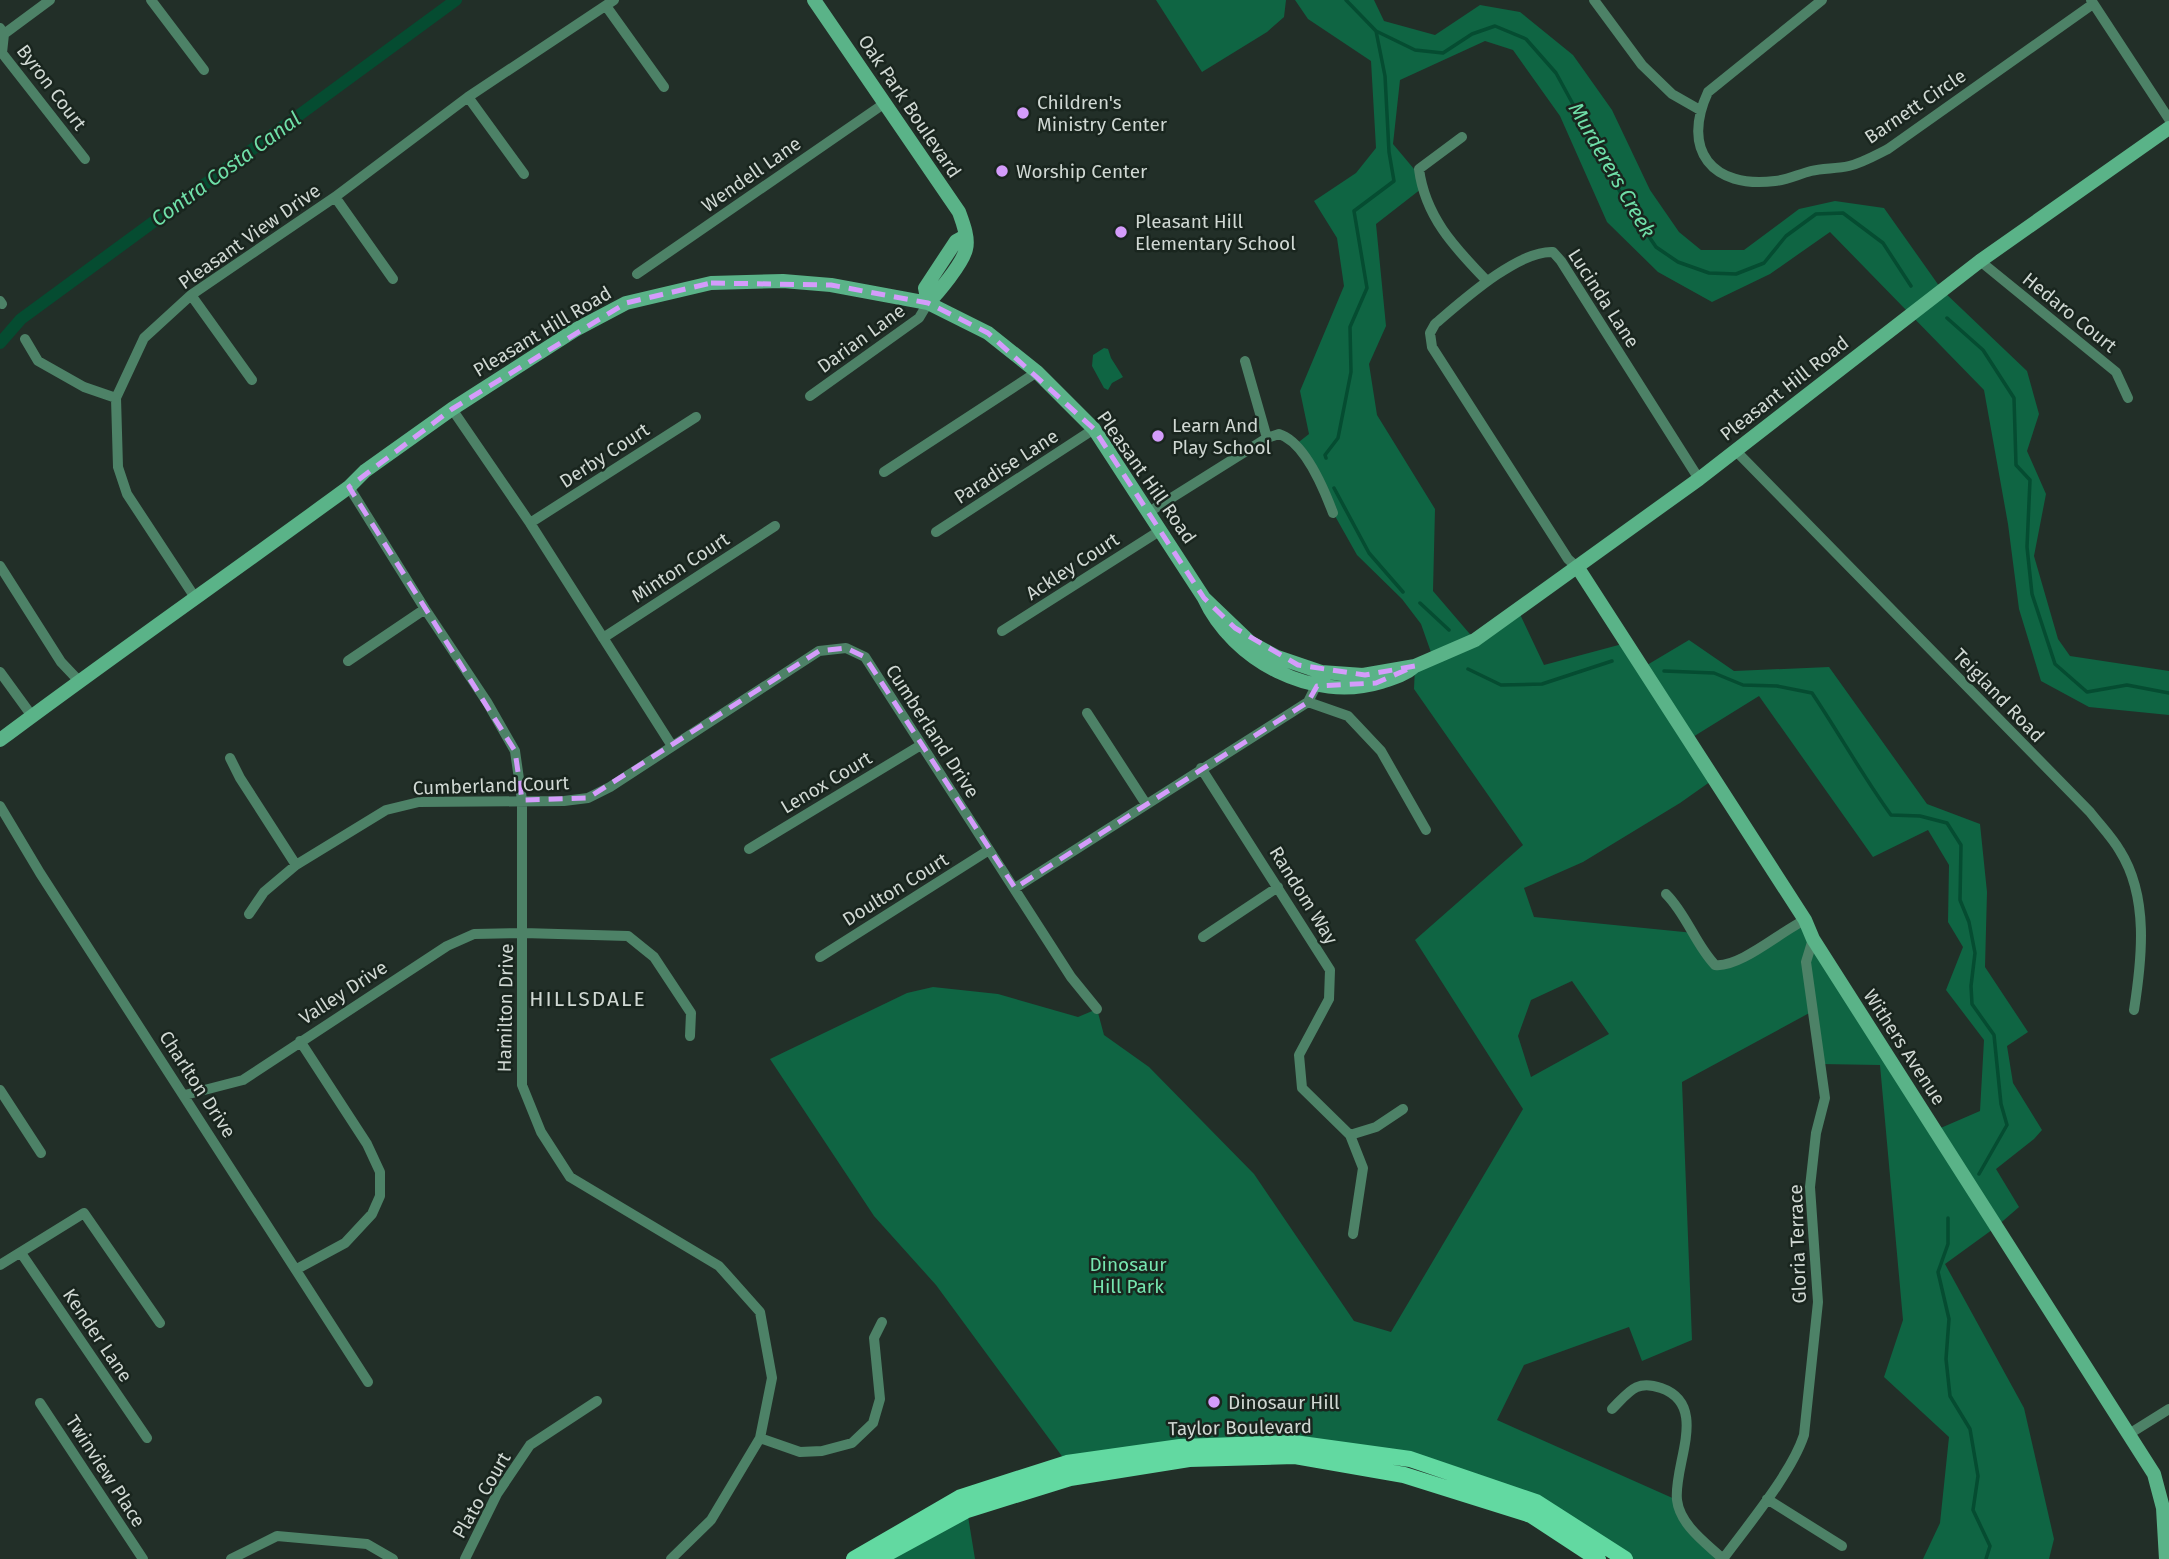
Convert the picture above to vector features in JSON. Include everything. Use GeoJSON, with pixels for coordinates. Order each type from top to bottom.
{"type":"FeatureCollection","features":[{"type":"Feature","properties":{"kind":"main road","name":"Taylor Boulevard"},"geometry":{"type":"LineString","coordinates":[[854,1559],[961,1497],[1067,1463],[1180,1447],[1294,1443],[1410,1458],[1536,1502],[1625,1559]]}},
{"type":"Feature","properties":{"kind":"main road","name":"Taylor Boulevard"},"geometry":{"type":"LineString","coordinates":[[877,1559],[967,1510],[1070,1478],[1189,1459],[1295,1457],[1404,1475],[1531,1514],[1598,1559]]}},
{"type":"Feature","properties":{"kind":"street"},"geometry":{"type":"LineString","coordinates":[[1,33],[50,0]]}},
{"type":"Feature","properties":{"kind":"street"},"geometry":{"type":"LineString","coordinates":[[151,0],[204,70]]}},
{"type":"Feature","properties":{"kind":"street","name":"Oak Park Boulevard"},"geometry":{"type":"LineString","coordinates":[[814,0],[959,212],[965,236],[956,241],[925,288],[928,303]]}},
{"type":"Feature","properties":{"kind":"street"},"geometry":{"type":"LineString","coordinates":[[1594,0],[1642,65],[1672,94],[1700,110],[1708,92],[1822,0]]}},
{"type":"Feature","properties":{"kind":"street"},"geometry":{"type":"LineString","coordinates":[[2092,2],[2169,119]]}},
{"type":"Feature","properties":{"kind":"street","name":"Barnett Circle"},"geometry":{"type":"LineString","coordinates":[[1700,110],[1697,141],[1702,154],[1708,163],[1730,177],[1775,181],[1814,170],[1851,166],[1888,149],[2092,2]]}},
{"type":"Feature","properties":{"kind":"street"},"geometry":{"type":"LineString","coordinates":[[610,3],[664,87]]}},
{"type":"Feature","properties":{"kind":"street","name":"Pleasant View Drive"},"geometry":{"type":"LineString","coordinates":[[196,599],[127,494],[118,467],[116,398],[144,338],[191,295],[335,197],[468,97],[610,3]]}},
{"type":"Feature","properties":{"kind":"street","name":"Byron Court"},"geometry":{"type":"LineString","coordinates":[[1,33],[2,53],[85,159]]}},
{"type":"Feature","properties":{"kind":"street"},"geometry":{"type":"LineString","coordinates":[[468,97],[524,174]]}},
{"type":"Feature","properties":{"kind":"street","name":"Wendell Lane"},"geometry":{"type":"LineString","coordinates":[[637,274],[885,103]]}},
{"type":"Feature","properties":{"kind":"street","name":"Pleasant Hill Road"},"geometry":{"type":"LineString","coordinates":[[0,740],[452,409],[575,330],[626,303],[711,283],[783,281],[831,285],[928,303],[988,333],[1037,372],[1094,429],[1204,598],[1251,643],[1319,679],[1415,666],[1475,640],[1578,568],[1699,479],[1980,261],[2169,128]]}},
{"type":"Feature","properties":{"kind":"street"},"geometry":{"type":"LineString","coordinates":[[1462,137],[1419,169],[1421,189],[1450,242],[1486,280]]}},
{"type":"Feature","properties":{"kind":"street"},"geometry":{"type":"LineString","coordinates":[[335,197],[393,279]]}},
{"type":"Feature","properties":{"kind":"street","name":"Lucinda Lane"},"geometry":{"type":"LineString","coordinates":[[1578,568],[1568,559],[1432,347],[1430,333],[1435,324],[1486,280],[1542,251],[1553,252],[1699,479]]}},
{"type":"Feature","properties":{"kind":"street","name":"Hedaro Court"},"geometry":{"type":"LineString","coordinates":[[1980,261],[2116,372],[2128,398]]}},
{"type":"Feature","properties":{"kind":"street"},"geometry":{"type":"LineString","coordinates":[[191,295],[252,380]]}},
{"type":"Feature","properties":{"kind":"street","name":"Darian Lane"},"geometry":{"type":"LineString","coordinates":[[810,396],[919,318],[928,303]]}},
{"type":"Feature","properties":{"kind":"street"},"geometry":{"type":"LineString","coordinates":[[25,339],[38,362],[85,387],[116,398]]}},
{"type":"Feature","properties":{"kind":"street"},"geometry":{"type":"LineString","coordinates":[[1245,361],[1267,438]]}},
{"type":"Feature","properties":{"kind":"street"},"geometry":{"type":"LineString","coordinates":[[884,472],[1037,372]]}},
{"type":"Feature","properties":{"kind":"street"},"geometry":{"type":"LineString","coordinates":[[452,409],[530,523],[672,746]]}},
{"type":"Feature","properties":{"kind":"street","name":"Derby Court"},"geometry":{"type":"LineString","coordinates":[[530,523],[696,416]]}},
{"type":"Feature","properties":{"kind":"street","name":"Paradise Lane"},"geometry":{"type":"LineString","coordinates":[[936,532],[1094,429]]}},
{"type":"Feature","properties":{"kind":"street"},"geometry":{"type":"LineString","coordinates":[[1149,512],[1267,438],[1279,434],[1287,436],[1318,474],[1333,513]]}},
{"type":"Feature","properties":{"kind":"street","name":"Teigland Road"},"geometry":{"type":"LineString","coordinates":[[1735,450],[2090,812],[2121,852],[2138,893],[2140,972],[2134,1010]]}},
{"type":"Feature","properties":{"kind":"street","name":"Hamilton Drive"},"geometry":{"type":"LineString","coordinates":[[349,487],[487,702],[515,751],[522,800],[522,1086],[541,1132],[570,1177],[719,1266],[760,1312],[772,1378],[760,1438],[711,1520],[671,1559]]}},
{"type":"Feature","properties":{"kind":"street","name":"Minton Court"},"geometry":{"type":"LineString","coordinates":[[603,638],[775,526]]}},
{"type":"Feature","properties":{"kind":"street","name":"Ackley Court"},"geometry":{"type":"LineString","coordinates":[[1002,631],[1161,530]]}},
{"type":"Feature","properties":{"kind":"street"},"geometry":{"type":"LineString","coordinates":[[0,566],[61,662],[79,681]]}},
{"type":"Feature","properties":{"kind":"street","name":"Withers Avenue"},"geometry":{"type":"LineString","coordinates":[[1578,568],[1805,920],[1813,939],[2154,1474],[2163,1508],[2166,1559]]}},
{"type":"Feature","properties":{"kind":"street"},"geometry":{"type":"LineString","coordinates":[[348,661],[425,609]]}},
{"type":"Feature","properties":{"kind":"street","name":"Cumberland Drive"},"geometry":{"type":"LineString","coordinates":[[672,746],[819,651],[845,648],[865,657],[1071,977],[1097,1009]]}},
{"type":"Feature","properties":{"kind":"street"},"geometry":{"type":"LineString","coordinates":[[0,672],[32,716]]}},
{"type":"Feature","properties":{"kind":"street"},"geometry":{"type":"LineString","coordinates":[[1015,888],[1308,702],[1319,679]]}},
{"type":"Feature","properties":{"kind":"street"},"geometry":{"type":"LineString","coordinates":[[1308,702],[1348,716],[1381,751],[1426,830]]}},
{"type":"Feature","properties":{"kind":"street"},"geometry":{"type":"LineString","coordinates":[[1087,713],[1146,804]]}},
{"type":"Feature","properties":{"kind":"street","name":"Lenox Court"},"geometry":{"type":"LineString","coordinates":[[749,849],[921,745]]}},
{"type":"Feature","properties":{"kind":"street","name":"Cumberland Court"},"geometry":{"type":"LineString","coordinates":[[249,914],[264,892],[296,865],[386,810],[419,802],[564,801],[588,798],[610,787],[672,746]]}},
{"type":"Feature","properties":{"kind":"street"},"geometry":{"type":"LineString","coordinates":[[230,758],[296,865]]}},
{"type":"Feature","properties":{"kind":"street","name":"Random Way"},"geometry":{"type":"LineString","coordinates":[[1201,768],[1330,970],[1329,999],[1298,1055],[1302,1088],[1350,1135],[1363,1168],[1353,1234]]}},
{"type":"Feature","properties":{"kind":"street","name":"Charlton Drive"},"geometry":{"type":"LineString","coordinates":[[0,806],[40,873],[368,1382]]}},
{"type":"Feature","properties":{"kind":"street","name":"Doulton Court"},"geometry":{"type":"LineString","coordinates":[[820,957],[989,850]]}},
{"type":"Feature","properties":{"kind":"street"},"geometry":{"type":"LineString","coordinates":[[1203,937],[1278,887]]}},
{"type":"Feature","properties":{"kind":"street"},"geometry":{"type":"LineString","coordinates":[[1666,894],[1680,908],[1705,954],[1715,965],[1725,967],[1805,920]]}},
{"type":"Feature","properties":{"kind":"street","name":"Valley Drive"},"geometry":{"type":"LineString","coordinates":[[185,1095],[243,1080],[447,946],[474,934],[628,936],[654,957],[691,1013],[690,1035]]}},
{"type":"Feature","properties":{"kind":"street","name":"Gloria Terrace"},"geometry":{"type":"LineString","coordinates":[[1723,1559],[1767,1499],[1801,1445],[1804,1435],[1818,1302],[1810,1187],[1816,1133],[1825,1098],[1806,961],[1813,939]]}},
{"type":"Feature","properties":{"kind":"street"},"geometry":{"type":"LineString","coordinates":[[297,1269],[345,1242],[372,1214],[380,1196],[380,1172],[367,1144],[300,1041]]}},
{"type":"Feature","properties":{"kind":"street"},"geometry":{"type":"LineString","coordinates":[[0,1090],[41,1153]]}},
{"type":"Feature","properties":{"kind":"street"},"geometry":{"type":"LineString","coordinates":[[1350,1135],[1376,1127],[1403,1109]]}},
{"type":"Feature","properties":{"kind":"street"},"geometry":{"type":"LineString","coordinates":[[0,1265],[84,1213],[160,1323]]}},
{"type":"Feature","properties":{"kind":"street","name":"Kender Lane"},"geometry":{"type":"LineString","coordinates":[[21,1253],[147,1438]]}},
{"type":"Feature","properties":{"kind":"street"},"geometry":{"type":"LineString","coordinates":[[760,1438],[800,1452],[822,1451],[852,1443],[873,1423],[880,1399],[874,1338],[882,1322]]}},
{"type":"Feature","properties":{"kind":"street"},"geometry":{"type":"LineString","coordinates":[[1612,1409],[1635,1387],[1649,1383],[1671,1391],[1681,1401],[1686,1413],[1687,1430],[1677,1500],[1684,1517],[1696,1534],[1723,1559]]}},
{"type":"Feature","properties":{"kind":"street","name":"Plato Court"},"geometry":{"type":"LineString","coordinates":[[465,1559],[497,1494],[530,1446],[597,1401]]}},
{"type":"Feature","properties":{"kind":"street","name":"Twinview Place"},"geometry":{"type":"LineString","coordinates":[[40,1403],[143,1559]]}},
{"type":"Feature","properties":{"kind":"street"},"geometry":{"type":"LineString","coordinates":[[2129,1434],[2169,1409]]}},
{"type":"Feature","properties":{"kind":"street"},"geometry":{"type":"LineString","coordinates":[[1767,1499],[1842,1546]]}},
{"type":"Feature","properties":{"kind":"street"},"geometry":{"type":"LineString","coordinates":[[231,1559],[277,1536],[367,1544],[394,1559]]}},
{"type":"Feature","properties":{"kind":"highlighted area"},"geometry":{"type":"Polygon","coordinates":[[[711,283],[831,285],[928,303],[988,333],[1094,429],[1204,598],[1235,628],[1298,665],[1365,675],[1415,666],[1376,683],[1317,686],[1308,702],[1015,888],[865,657],[846,648],[819,651],[588,798],[522,800],[515,751],[349,487],[452,409],[626,303],[711,283]]]}},
{"type":"Feature","properties":{"kind":"green space"},"geometry":{"type":"Polygon","coordinates":[[[1156,0],[1286,0],[1284,17],[1267,32],[1202,72],[1156,0]]]}},
{"type":"Feature","properties":{"kind":"green space","name":"Dinosaur Hill Park"},"geometry":{"type":"Polygon","coordinates":[[[1295,0],[1374,0],[1384,21],[1435,35],[1480,5],[1520,12],[1573,55],[1612,110],[1650,190],[1679,232],[1701,250],[1744,250],[1799,209],[1835,201],[1884,208],[1942,290],[2027,371],[2039,414],[2027,451],[2046,494],[2034,556],[2058,639],[2070,656],[2169,671],[2169,715],[2089,707],[2041,681],[2019,609],[2008,524],[1984,390],[1830,232],[1770,274],[1712,302],[1658,272],[1607,222],[1560,116],[1513,50],[1485,41],[1400,80],[1393,144],[1414,169],[1421,189],[1376,224],[1386,326],[1369,364],[1377,415],[1435,509],[1433,591],[1475,640],[1518,610],[1544,665],[1626,643],[1642,668],[1689,640],[1734,671],[1829,667],[1927,804],[1980,824],[1987,892],[1985,967],[2028,1032],[2007,1046],[2013,1083],[2042,1130],[1996,1169],[2019,1207],[1945,1264],[2024,1408],[2054,1539],[2049,1559],[1923,1559],[1940,1523],[1949,1437],[1884,1377],[1903,1320],[1880,1065],[1820,1064],[1813,1011],[1682,1082],[1692,1340],[1642,1361],[1629,1327],[1524,1365],[1497,1420],[1677,1500],[1684,1517],[1723,1559],[1625,1559],[1410,1459],[1067,1463],[936,1285],[874,1216],[770,1059],[907,993],[933,987],[998,994],[1078,1017],[1097,1009],[1104,1035],[1149,1067],[1254,1174],[1354,1321],[1391,1332],[1523,1109],[1415,940],[1523,845],[1414,689],[1415,666],[1433,658],[1421,624],[1402,599],[1357,555],[1295,445],[1309,434],[1300,391],[1344,286],[1337,238],[1314,201],[1356,173],[1376,148],[1371,61],[1308,19],[1295,0]],[[1759,696],[1688,740],[1714,779],[1583,862],[1524,888],[1534,917],[1694,933],[1705,954],[1725,966],[1805,920],[1936,1130],[1980,1111],[1984,1040],[1946,990],[1963,947],[1948,922],[1949,865],[1928,830],[1873,857],[1759,696]],[[1572,981],[1531,1000],[1518,1036],[1531,1077],[1609,1034],[1572,981]]]}},
{"type":"Feature","properties":{"kind":"green space"},"geometry":{"type":"Polygon","coordinates":[[[1104,348],[1108,349],[1123,377],[1112,383],[1108,390],[1104,388],[1092,366],[1093,355],[1104,348]]]}},
{"type":"Feature","properties":{"kind":"green space"},"geometry":{"type":"Polygon","coordinates":[[[967,1510],[975,1559],[877,1559],[967,1510]]]}},
{"type":"Feature","properties":{"kind":"waterway","name":"Contra Costa Canal"},"geometry":{"type":"LineString","coordinates":[[0,343],[21,319],[456,0]]}},
{"type":"Feature","properties":{"kind":"waterway","name":"Murderers Creek"},"geometry":{"type":"LineString","coordinates":[[1346,0],[1376,31],[1415,50],[1443,53],[1472,34],[1495,26],[1526,39],[1556,73],[1588,125],[1605,166],[1656,247],[1678,262],[1709,273],[1736,274],[1764,263],[1786,236],[1816,214],[1843,213],[1883,243],[1911,286]]}},
{"type":"Feature","properties":{"kind":"waterway"},"geometry":{"type":"LineString","coordinates":[[1326,458],[1325,455],[1338,438],[1351,372],[1350,327],[1367,288],[1354,211],[1394,181],[1389,152],[1385,76],[1376,31]]}},
{"type":"Feature","properties":{"kind":"waterway","name":"Murderers Creek"},"geometry":{"type":"LineString","coordinates":[[1947,318],[1983,350],[2014,398],[2016,465],[2030,480],[2027,547],[2032,594],[2055,664],[2087,692],[2127,685],[2169,693]]}},
{"type":"Feature","properties":{"kind":"waterway"},"geometry":{"type":"LineString","coordinates":[[1334,488],[1369,553],[1403,592]]}},
{"type":"Feature","properties":{"kind":"waterway"},"geometry":{"type":"LineString","coordinates":[[1420,603],[1449,630]]}},
{"type":"Feature","properties":{"kind":"waterway"},"geometry":{"type":"LineString","coordinates":[[1468,669],[1501,685],[1542,684],[1612,661]]}},
{"type":"Feature","properties":{"kind":"waterway"},"geometry":{"type":"LineString","coordinates":[[1664,671],[1714,673],[1743,685],[1777,686],[1812,693],[1891,815],[1920,816],[1947,823],[1961,845],[1960,900],[1969,922],[1975,953],[1972,1004],[1994,1035],[2001,1104],[2007,1125],[1979,1174]]}},
{"type":"Feature","properties":{"kind":"waterway"},"geometry":{"type":"LineString","coordinates":[[1948,1218],[1948,1244],[1938,1272],[1949,1319],[1946,1359],[1950,1396],[1970,1429],[1978,1476],[1973,1510],[1990,1546],[1986,1559]]}},
{"type":"Feature","properties":{"kind":"place","name":"Children's Ministry Center"},"geometry":{"type":"Point","coordinates":[1023,113]}},
{"type":"Feature","properties":{"kind":"place","name":"Worship Center"},"geometry":{"type":"Point","coordinates":[1002,171]}},
{"type":"Feature","properties":{"kind":"place","name":"Pleasant Hill Elementary School"},"geometry":{"type":"Point","coordinates":[1121,232]}},
{"type":"Feature","properties":{"kind":"place","name":"Learn And Play School"},"geometry":{"type":"Point","coordinates":[1158,436]}},
{"type":"Feature","properties":{"kind":"place","name":"Dinosaur Hill"},"geometry":{"type":"Point","coordinates":[1214,1402]}},
{"type":"Feature","properties":{"kind":"district","name":"HILLSDALE"},"geometry":{"type":"Point","coordinates":[588,999]}}]}
